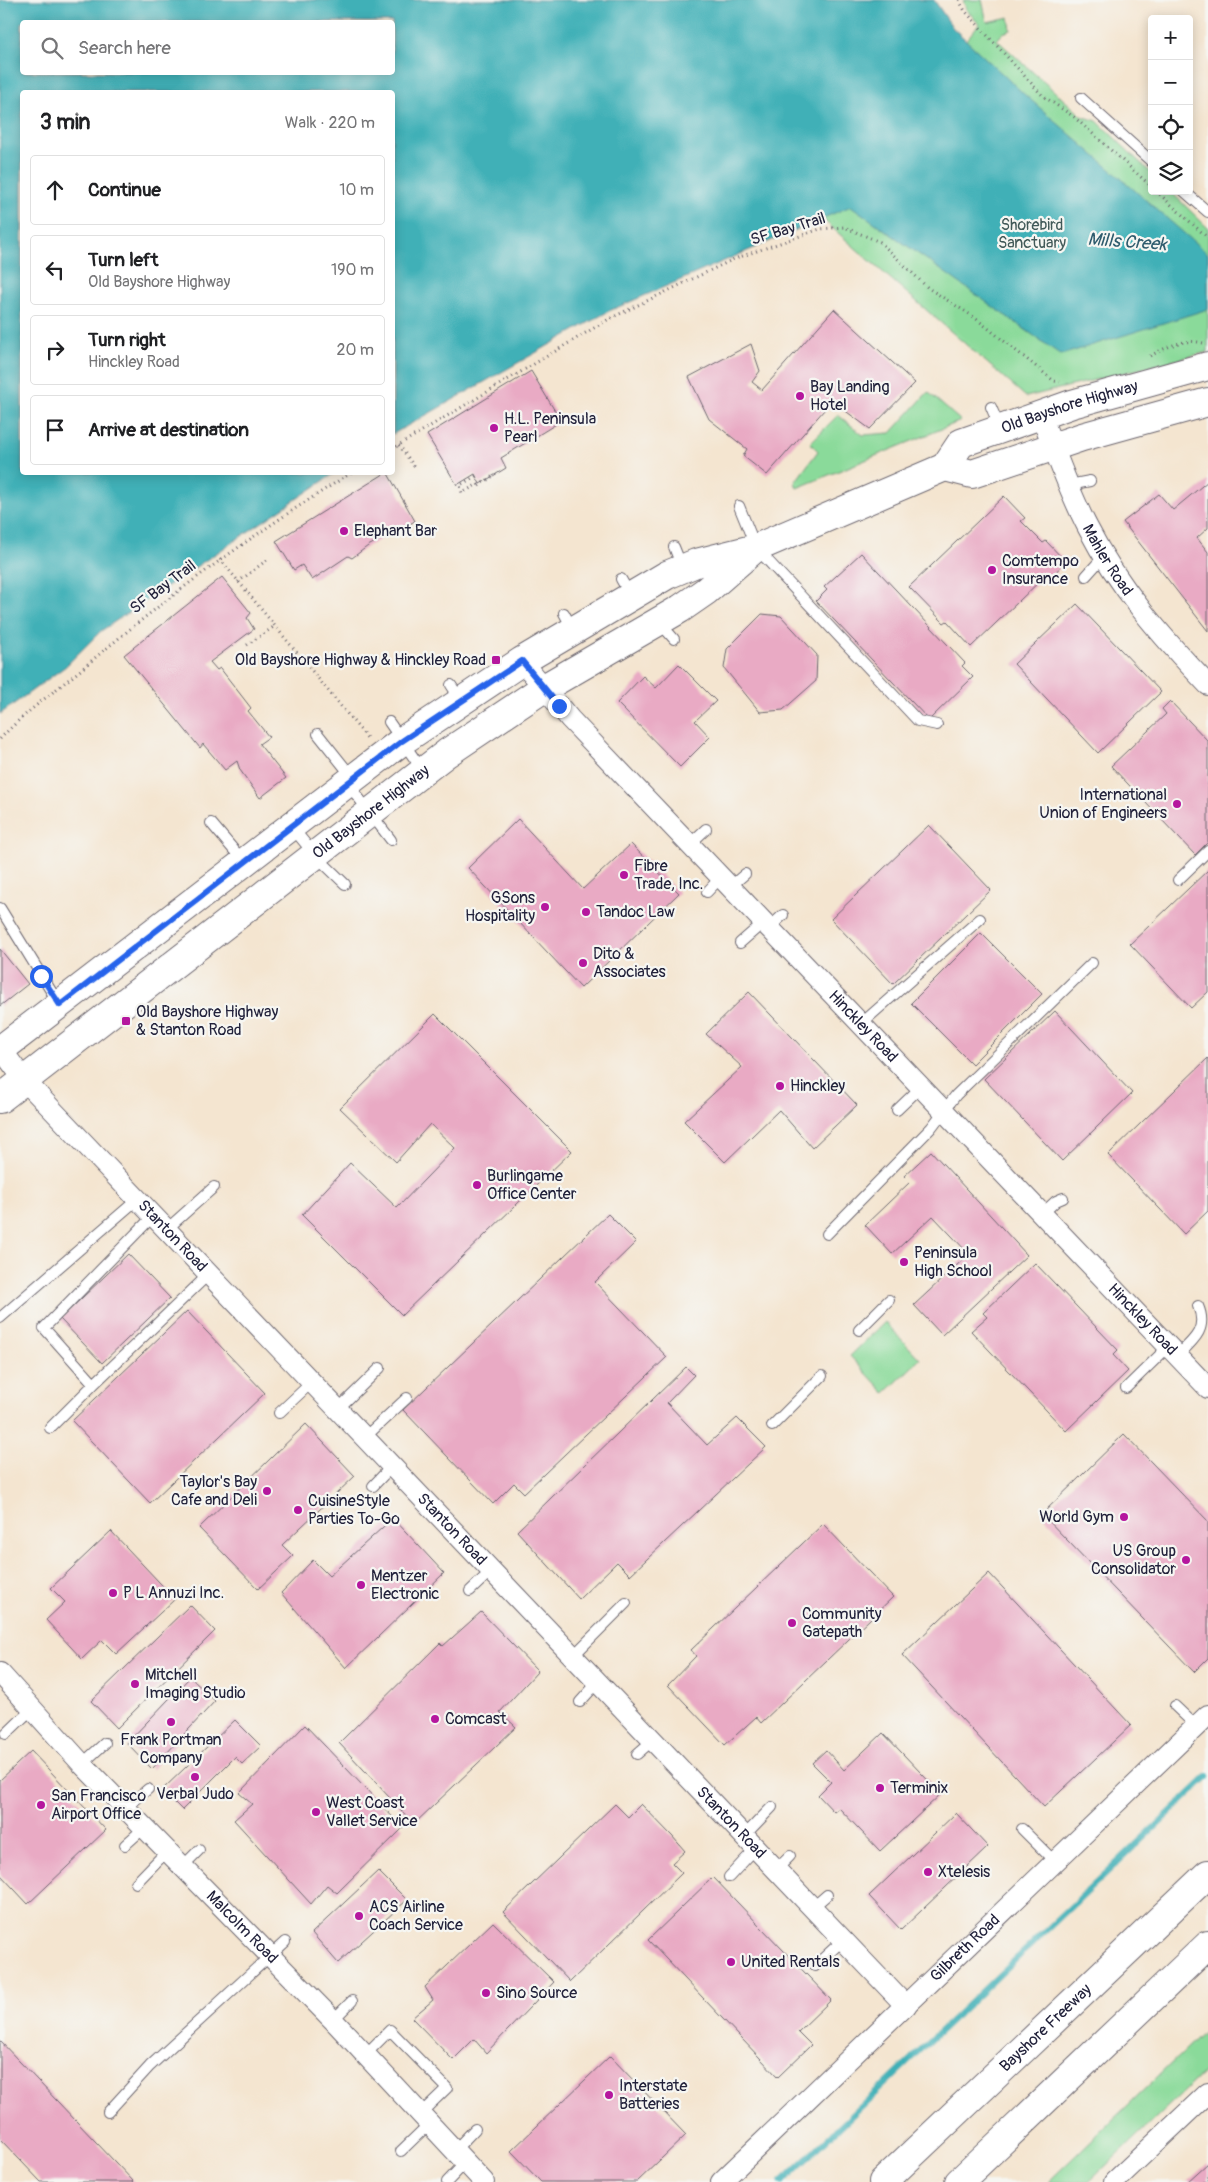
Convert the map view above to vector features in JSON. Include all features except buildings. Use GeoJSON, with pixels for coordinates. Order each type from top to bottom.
{"type":"FeatureCollection","features":[{"type":"Feature","properties":{"kind":"main road","name":"Old Bayshore Highway"},"geometry":{"type":"LineString","coordinates":[[0,1049],[60,1005],[350,781],[391,740],[456,693],[522,661],[569,622],[678,557],[696,563],[756,548],[945,466],[961,443],[996,418],[1041,415],[1208,366]]}},
{"type":"Feature","properties":{"kind":"main road","name":"Old Bayshore Highway"},"geometry":{"type":"LineString","coordinates":[[945,466],[972,474],[1054,447],[1208,402]]}},
{"type":"Feature","properties":{"kind":"main road","name":"Old Bayshore Highway"},"geometry":{"type":"LineString","coordinates":[[0,1099],[423,771],[544,688],[666,630],[706,591],[756,548]]}},
{"type":"Feature","properties":{"kind":"main road","name":"Bayshore Freeway"},"geometry":{"type":"LineString","coordinates":[[883,2182],[1208,1874]]}},
{"type":"Feature","properties":{"kind":"main road"},"geometry":{"type":"LineString","coordinates":[[959,2182],[1208,1945]]}},
{"type":"Feature","properties":{"kind":"street","name":"Mahler Road"},"geometry":{"type":"LineString","coordinates":[[1041,415],[1088,528],[1118,579],[1154,625],[1208,685]]}},
{"type":"Feature","properties":{"kind":"street","name":"Hinckley Road"},"geometry":{"type":"LineString","coordinates":[[522,661],[570,719],[690,844],[732,879],[945,1113],[1208,1388]]}},
{"type":"Feature","properties":{"kind":"street","name":"Stanton Road"},"geometry":{"type":"LineString","coordinates":[[0,1049],[25,1080],[139,1198],[572,1657],[750,1842],[783,1863],[819,1901],[843,1940],[906,2006]]}},
{"type":"Feature","properties":{"kind":"street","name":"Malcolm Road"},"geometry":{"type":"LineString","coordinates":[[0,1673],[82,1764],[145,1826],[333,2020],[484,2182]]}},
{"type":"Feature","properties":{"kind":"street","name":"Gilbreth Road"},"geometry":{"type":"LineString","coordinates":[[721,2182],[1202,1721]]}},
{"type":"Feature","properties":{"kind":"street"},"geometry":{"type":"LineString","coordinates":[[1114,2182],[1208,2093]]}},
{"type":"Feature","properties":{"kind":"lane"},"geometry":{"type":"LineString","coordinates":[[1081,98],[1148,158]]}},
{"type":"Feature","properties":{"kind":"lane"},"geometry":{"type":"LineString","coordinates":[[1189,195],[1208,212]]}},
{"type":"Feature","properties":{"kind":"lane"},"geometry":{"type":"LineString","coordinates":[[1069,485],[1090,480]]}},
{"type":"Feature","properties":{"kind":"lane"},"geometry":{"type":"LineString","coordinates":[[739,506],[756,548],[918,721],[937,725]]}},
{"type":"Feature","properties":{"kind":"lane"},"geometry":{"type":"LineString","coordinates":[[1086,576],[1104,556]]}},
{"type":"Feature","properties":{"kind":"lane"},"geometry":{"type":"LineString","coordinates":[[318,734],[369,813],[391,840]]}},
{"type":"Feature","properties":{"kind":"lane"},"geometry":{"type":"LineString","coordinates":[[391,740],[423,771]]}},
{"type":"Feature","properties":{"kind":"lane"},"geometry":{"type":"LineString","coordinates":[[211,823],[244,862]]}},
{"type":"Feature","properties":{"kind":"lane"},"geometry":{"type":"LineString","coordinates":[[291,826],[314,854],[345,884]]}},
{"type":"Feature","properties":{"kind":"lane"},"geometry":{"type":"LineString","coordinates":[[690,844],[706,829]]}},
{"type":"Feature","properties":{"kind":"lane"},"geometry":{"type":"LineString","coordinates":[[1178,880],[1208,851]]}},
{"type":"Feature","properties":{"kind":"lane"},"geometry":{"type":"LineString","coordinates":[[707,892],[732,879]]}},
{"type":"Feature","properties":{"kind":"lane"},"geometry":{"type":"LineString","coordinates":[[0,908],[60,1005]]}},
{"type":"Feature","properties":{"kind":"lane"},"geometry":{"type":"LineString","coordinates":[[862,1023],[980,919]]}},
{"type":"Feature","properties":{"kind":"lane"},"geometry":{"type":"LineString","coordinates":[[740,943],[772,922]]}},
{"type":"Feature","properties":{"kind":"lane"},"geometry":{"type":"LineString","coordinates":[[827,1234],[945,1113],[956,1095],[1092,963]]}},
{"type":"Feature","properties":{"kind":"lane"},"geometry":{"type":"LineString","coordinates":[[897,1110],[922,1087]]}},
{"type":"Feature","properties":{"kind":"lane"},"geometry":{"type":"LineString","coordinates":[[94,1384],[44,1328],[160,1222],[214,1187]]}},
{"type":"Feature","properties":{"kind":"lane"},"geometry":{"type":"LineString","coordinates":[[0,1318],[139,1198]]}},
{"type":"Feature","properties":{"kind":"lane"},"geometry":{"type":"LineString","coordinates":[[1042,1214],[1056,1201],[1064,1198]]}},
{"type":"Feature","properties":{"kind":"lane"},"geometry":{"type":"LineString","coordinates":[[50,1428],[209,1274]]}},
{"type":"Feature","properties":{"kind":"lane"},"geometry":{"type":"LineString","coordinates":[[859,1330],[889,1300]]}},
{"type":"Feature","properties":{"kind":"lane"},"geometry":{"type":"LineString","coordinates":[[1126,1388],[1205,1327],[1206,1316],[1198,1306]]}},
{"type":"Feature","properties":{"kind":"lane"},"geometry":{"type":"LineString","coordinates":[[338,1409],[380,1368]]}},
{"type":"Feature","properties":{"kind":"lane"},"geometry":{"type":"LineString","coordinates":[[772,1426],[822,1376]]}},
{"type":"Feature","properties":{"kind":"lane"},"geometry":{"type":"LineString","coordinates":[[279,1413],[312,1382]]}},
{"type":"Feature","properties":{"kind":"lane"},"geometry":{"type":"LineString","coordinates":[[365,1437],[407,1398]]}},
{"type":"Feature","properties":{"kind":"lane"},"geometry":{"type":"LineString","coordinates":[[373,1486],[392,1466]]}},
{"type":"Feature","properties":{"kind":"lane"},"geometry":{"type":"LineString","coordinates":[[470,1591],[491,1571]]}},
{"type":"Feature","properties":{"kind":"lane"},"geometry":{"type":"LineString","coordinates":[[572,1657],[626,1603]]}},
{"type":"Feature","properties":{"kind":"lane"},"geometry":{"type":"LineString","coordinates":[[580,1702],[598,1682]]}},
{"type":"Feature","properties":{"kind":"lane"},"geometry":{"type":"LineString","coordinates":[[1175,1706],[1202,1721]]}},
{"type":"Feature","properties":{"kind":"lane"},"geometry":{"type":"LineString","coordinates":[[6,1734],[33,1708]]}},
{"type":"Feature","properties":{"kind":"lane"},"geometry":{"type":"LineString","coordinates":[[637,1754],[652,1740]]}},
{"type":"Feature","properties":{"kind":"lane"},"geometry":{"type":"LineString","coordinates":[[82,1764],[106,1743]]}},
{"type":"Feature","properties":{"kind":"lane"},"geometry":{"type":"LineString","coordinates":[[126,1808],[148,1789]]}},
{"type":"Feature","properties":{"kind":"lane"},"geometry":{"type":"LineString","coordinates":[[729,1877],[772,1807]]}},
{"type":"Feature","properties":{"kind":"lane"},"geometry":{"type":"LineString","coordinates":[[125,1845],[145,1826]]}},
{"type":"Feature","properties":{"kind":"lane"},"geometry":{"type":"LineString","coordinates":[[1022,1829],[1056,1863]]}},
{"type":"Feature","properties":{"kind":"lane"},"geometry":{"type":"LineString","coordinates":[[136,1883],[168,1850]]}},
{"type":"Feature","properties":{"kind":"lane"},"geometry":{"type":"LineString","coordinates":[[183,1866],[199,1850]]}},
{"type":"Feature","properties":{"kind":"lane"},"geometry":{"type":"LineString","coordinates":[[815,1966],[843,1940]]}},
{"type":"Feature","properties":{"kind":"lane"},"geometry":{"type":"LineString","coordinates":[[108,2112],[150,2066],[286,1942]]}},
{"type":"Feature","properties":{"kind":"lane"},"geometry":{"type":"LineString","coordinates":[[333,2020],[352,2001]]}},
{"type":"Feature","properties":{"kind":"lane"},"geometry":{"type":"LineString","coordinates":[[365,2055],[390,2030],[447,2088],[402,2151]]}},
{"type":"Feature","properties":{"kind":"lane"},"geometry":{"type":"LineString","coordinates":[[447,2182],[475,2130]]}},
{"type":"Feature","properties":{"kind":"path"},"geometry":{"type":"LineString","coordinates":[[959,0],[965,11],[1044,96],[1074,117],[1148,183]]}},
{"type":"Feature","properties":{"kind":"path"},"geometry":{"type":"LineString","coordinates":[[1160,195],[1208,238]]}},
{"type":"Feature","properties":{"kind":"path","name":"SF Bay Trail"},"geometry":{"type":"LineString","coordinates":[[395,447],[609,319],[734,260],[820,229],[844,227],[880,242],[928,288],[974,317],[1054,381],[1062,382]]}},
{"type":"Feature","properties":{"kind":"path"},"geometry":{"type":"LineString","coordinates":[[1147,358],[1173,344],[1194,340],[1208,344]]}},
{"type":"Feature","properties":{"kind":"path"},"geometry":{"type":"LineString","coordinates":[[399,445],[416,469]]}},
{"type":"Feature","properties":{"kind":"path","name":"SF Bay Trail"},"geometry":{"type":"LineString","coordinates":[[0,739],[137,622],[220,559],[348,475]]}},
{"type":"Feature","properties":{"kind":"path"},"geometry":{"type":"LineString","coordinates":[[476,476],[460,485],[462,493],[478,484],[479,487],[493,476]]}},
{"type":"Feature","properties":{"kind":"path"},"geometry":{"type":"LineString","coordinates":[[220,559],[275,626],[391,740]]}},
{"type":"Feature","properties":{"kind":"path"},"geometry":{"type":"LineString","coordinates":[[238,582],[267,560]]}},
{"type":"Feature","properties":{"kind":"path"},"geometry":{"type":"LineString","coordinates":[[247,645],[275,626]]}},
{"type":"Feature","properties":{"kind":"green space","name":"Shorebird Sanctuary"},"geometry":{"type":"Polygon","coordinates":[[[963,0],[982,0],[987,22],[1009,17],[1011,30],[1003,33],[997,40],[1082,116],[1097,121],[1148,170],[1148,195],[1174,195],[1208,228],[1208,352],[1026,397],[821,218],[979,24],[966,9],[963,0]]]}},
{"type":"Feature","properties":{"kind":"green space"},"geometry":{"type":"Polygon","coordinates":[[[928,392],[961,421],[797,488],[795,482],[818,451],[810,443],[838,415],[863,435],[891,433],[928,392]]]}},
{"type":"Feature","properties":{"kind":"green space"},"geometry":{"type":"Polygon","coordinates":[[[885,1322],[920,1359],[885,1393],[850,1356],[885,1322]]]}},
{"type":"Feature","properties":{"kind":"green space"},"geometry":{"type":"Polygon","coordinates":[[[1208,2028],[1208,2068],[1089,2182],[1048,2182],[1208,2028]]]}},
{"type":"Feature","properties":{"kind":"water","name":"Mills Creek"},"geometry":{"type":"Polygon","coordinates":[[[0,0],[934,0],[953,28],[1024,94],[1208,254],[1208,309],[1061,355],[851,206],[609,311],[395,433],[395,90],[20,90],[20,475],[332,475],[101,631],[66,666],[0,714],[0,0]]]}},
{"type":"Feature","properties":{"kind":"waterway"},"geometry":{"type":"LineString","coordinates":[[782,2182],[1208,1776]]}},
{"type":"Feature","properties":{"kind":"place","name":"Bay Landing Hotel"},"geometry":{"type":"Point","coordinates":[800,396]}},
{"type":"Feature","properties":{"kind":"place","name":"H.L. Peninsula Pearl"},"geometry":{"type":"Point","coordinates":[494,428]}},
{"type":"Feature","properties":{"kind":"place","name":"Elephant Bar"},"geometry":{"type":"Point","coordinates":[344,531]}},
{"type":"Feature","properties":{"kind":"place","name":"Comtempo Insurance"},"geometry":{"type":"Point","coordinates":[992,570]}},
{"type":"Feature","properties":{"kind":"place","name":"Old Bayshore Highway & Hinckley Road"},"geometry":{"type":"Point","coordinates":[496,660]}},
{"type":"Feature","properties":{"kind":"place","name":"International Union of Engineers"},"geometry":{"type":"Point","coordinates":[1177,804]}},
{"type":"Feature","properties":{"kind":"place","name":"Fibre Trade, Inc."},"geometry":{"type":"Point","coordinates":[624,875]}},
{"type":"Feature","properties":{"kind":"place","name":"GSons Hospitality"},"geometry":{"type":"Point","coordinates":[545,907]}},
{"type":"Feature","properties":{"kind":"place","name":"Tandoc Law"},"geometry":{"type":"Point","coordinates":[586,912]}},
{"type":"Feature","properties":{"kind":"place","name":"Dito & Associates"},"geometry":{"type":"Point","coordinates":[583,963]}},
{"type":"Feature","properties":{"kind":"place","name":"Old Bayshore Highway & Stanton Road"},"geometry":{"type":"Point","coordinates":[126,1021]}},
{"type":"Feature","properties":{"kind":"place","name":"Hinckley"},"geometry":{"type":"Point","coordinates":[780,1086]}},
{"type":"Feature","properties":{"kind":"place","name":"Burlingame Office Center"},"geometry":{"type":"Point","coordinates":[477,1185]}},
{"type":"Feature","properties":{"kind":"place","name":"Peninsula High School"},"geometry":{"type":"Point","coordinates":[904,1262]}},
{"type":"Feature","properties":{"kind":"place","name":"Taylor's Bay Cafe and Deli"},"geometry":{"type":"Point","coordinates":[267,1491]}},
{"type":"Feature","properties":{"kind":"place","name":"CuisineStyle Parties To-Go"},"geometry":{"type":"Point","coordinates":[298,1510]}},
{"type":"Feature","properties":{"kind":"place","name":"World Gym"},"geometry":{"type":"Point","coordinates":[1124,1517]}},
{"type":"Feature","properties":{"kind":"place","name":"US Group Consolidator"},"geometry":{"type":"Point","coordinates":[1186,1560]}},
{"type":"Feature","properties":{"kind":"place","name":"Mentzer Electronic"},"geometry":{"type":"Point","coordinates":[361,1585]}},
{"type":"Feature","properties":{"kind":"place","name":"P L Annuzi Inc."},"geometry":{"type":"Point","coordinates":[113,1593]}},
{"type":"Feature","properties":{"kind":"place","name":"Community Gatepath"},"geometry":{"type":"Point","coordinates":[792,1623]}},
{"type":"Feature","properties":{"kind":"place","name":"Mitchell Imaging Studio"},"geometry":{"type":"Point","coordinates":[135,1684]}},
{"type":"Feature","properties":{"kind":"place","name":"Comcast"},"geometry":{"type":"Point","coordinates":[435,1719]}},
{"type":"Feature","properties":{"kind":"place","name":"Frank Portman Company"},"geometry":{"type":"Point","coordinates":[171,1722]}},
{"type":"Feature","properties":{"kind":"place","name":"Verbal Judo"},"geometry":{"type":"Point","coordinates":[195,1777]}},
{"type":"Feature","properties":{"kind":"place","name":"Terminix"},"geometry":{"type":"Point","coordinates":[880,1788]}},
{"type":"Feature","properties":{"kind":"place","name":"San Francisco Airport Office"},"geometry":{"type":"Point","coordinates":[41,1805]}},
{"type":"Feature","properties":{"kind":"place","name":"West Coast Vallet Service"},"geometry":{"type":"Point","coordinates":[316,1812]}},
{"type":"Feature","properties":{"kind":"place","name":"Xtelesis"},"geometry":{"type":"Point","coordinates":[928,1872]}},
{"type":"Feature","properties":{"kind":"place","name":"ACS Airline Coach Service"},"geometry":{"type":"Point","coordinates":[359,1916]}},
{"type":"Feature","properties":{"kind":"place","name":"United Rentals"},"geometry":{"type":"Point","coordinates":[731,1962]}},
{"type":"Feature","properties":{"kind":"place","name":"Sino Source"},"geometry":{"type":"Point","coordinates":[486,1993]}},
{"type":"Feature","properties":{"kind":"place","name":"Interstate Batteries"},"geometry":{"type":"Point","coordinates":[609,2095]}},
{"type":"Feature","properties":{"kind":"route"},"geometry":{"type":"LineString","coordinates":[[41,976],[60,1005],[402,741],[522,661],[559,706]]}}]}
